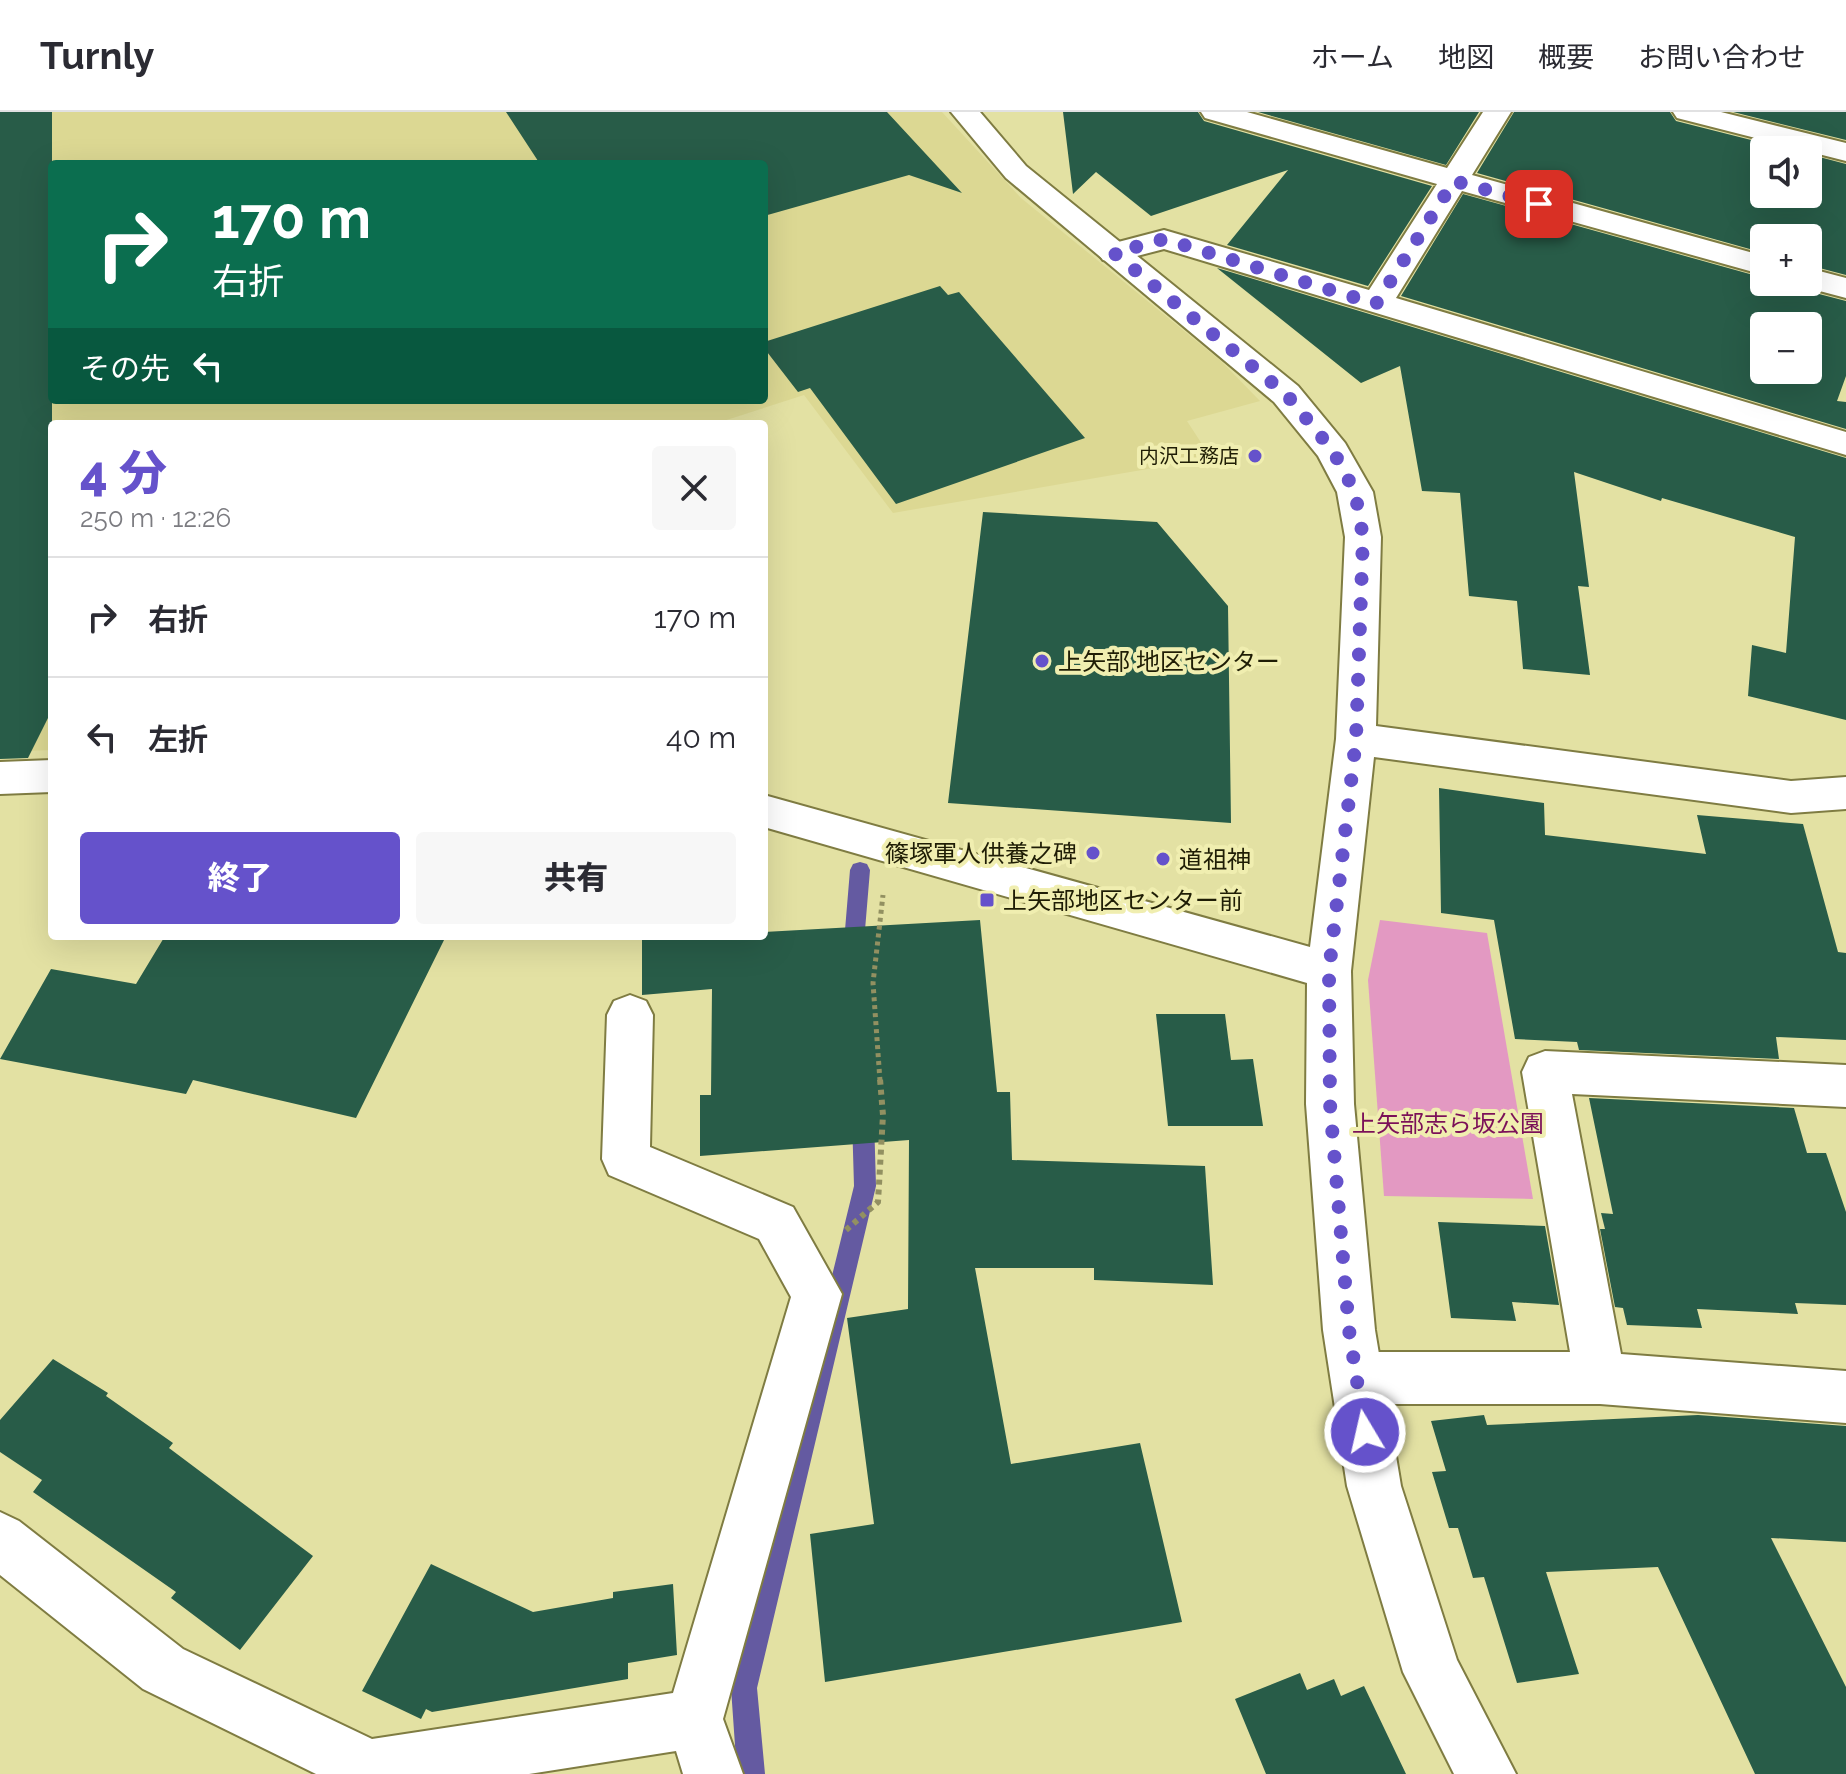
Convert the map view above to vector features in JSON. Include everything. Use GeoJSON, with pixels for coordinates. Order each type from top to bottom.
{"type":"FeatureCollection","features":[{"type":"Feature","properties":{"kind":"street"},"geometry":{"type":"LineString","coordinates":[[965,112],[1016,172],[1286,394],[1333,451],[1355,492],[1363,537],[1356,739],[1329,971],[1330,1104],[1349,1330],[1374,1486],[1432,1672],[1486,1774]]}},
{"type":"Feature","properties":{"kind":"street"},"geometry":{"type":"LineString","coordinates":[[1215,112],[1750,262]]}},
{"type":"Feature","properties":{"kind":"street"},"geometry":{"type":"LineString","coordinates":[[1376,304],[1497,112]]}},
{"type":"Feature","properties":{"kind":"street"},"geometry":{"type":"LineString","coordinates":[[1687,112],[1846,152]]}},
{"type":"Feature","properties":{"kind":"street"},"geometry":{"type":"LineString","coordinates":[[1114,253],[1164,239],[1846,444]]}},
{"type":"Feature","properties":{"kind":"street"},"geometry":{"type":"LineString","coordinates":[[1822,282],[1846,288]]}},
{"type":"Feature","properties":{"kind":"street"},"geometry":{"type":"LineString","coordinates":[[1356,739],[1791,797],[1846,793]]}},
{"type":"Feature","properties":{"kind":"street"},"geometry":{"type":"LineString","coordinates":[[0,778],[48,776]]}},
{"type":"Feature","properties":{"kind":"street"},"geometry":{"type":"LineString","coordinates":[[768,812],[1329,971]]}},
{"type":"Feature","properties":{"kind":"street"},"geometry":{"type":"LineString","coordinates":[[630,1015],[626,1159],[776,1223],[817,1294],[694,1719],[713,1774]]}},
{"type":"Feature","properties":{"kind":"street"},"geometry":{"type":"LineString","coordinates":[[1600,1378],[1545,1072],[1846,1086]]}},
{"type":"Feature","properties":{"kind":"street"},"geometry":{"type":"LineString","coordinates":[[1357,1378],[1600,1378],[1846,1397]]}},
{"type":"Feature","properties":{"kind":"street"},"geometry":{"type":"LineString","coordinates":[[0,1540],[163,1669],[370,1769],[694,1719]]}},
{"type":"Feature","properties":{"kind":"path"},"geometry":{"type":"LineString","coordinates":[[817,1294],[828,1245],[878,1202],[883,1115],[873,983],[879,913],[896,848]]}},
{"type":"Feature","properties":{"kind":"shaded area"},"geometry":{"type":"Polygon","coordinates":[[[0,112],[942,112],[1021,198],[1221,361],[1260,401],[1187,421],[1211,458],[893,513],[804,395],[726,420],[48,420],[48,750],[0,752],[0,112]]]}},
{"type":"Feature","properties":{"kind":"green space","name":"上矢部志ら坂公園"},"geometry":{"type":"Polygon","coordinates":[[[1380,920],[1487,933],[1533,1199],[1384,1196],[1368,980],[1380,920]]]}},
{"type":"Feature","properties":{"kind":"building"},"geometry":{"type":"Polygon","coordinates":[[[0,112],[52,112],[52,160],[48,160],[48,404],[52,404],[52,420],[48,420],[48,718],[28,758],[0,759],[0,112]]]}},
{"type":"Feature","properties":{"kind":"building"},"geometry":{"type":"Polygon","coordinates":[[[506,112],[887,112],[962,193],[909,175],[768,215],[768,160],[537,160],[506,112]]]}},
{"type":"Feature","properties":{"kind":"building"},"geometry":{"type":"Polygon","coordinates":[[[1063,112],[1198,112],[1204,121],[1432,186],[1368,286],[1227,245],[1288,170],[1151,216],[1096,172],[1073,194],[1063,112]]]}},
{"type":"Feature","properties":{"kind":"building"},"geometry":{"type":"Polygon","coordinates":[[[1258,112],[1479,112],[1446,165],[1258,112]]]}},
{"type":"Feature","properties":{"kind":"building"},"geometry":{"type":"Polygon","coordinates":[[[1514,112],[1670,112],[1676,121],[1750,140],[1750,208],[1822,208],[1822,158],[1846,164],[1846,275],[1822,269],[1822,224],[1750,224],[1750,249],[1477,173],[1514,112]]]}},
{"type":"Feature","properties":{"kind":"building"},"geometry":{"type":"Polygon","coordinates":[[[1733,112],[1846,112],[1846,140],[1733,112]]]}},
{"type":"Feature","properties":{"kind":"building"},"geometry":{"type":"Polygon","coordinates":[[[1463,194],[1750,274],[1750,296],[1822,295],[1846,301],[1846,376],[1837,401],[1846,402],[1846,429],[1401,296],[1463,194]]]}},
{"type":"Feature","properties":{"kind":"building"},"geometry":{"type":"Polygon","coordinates":[[[1217,268],[1846,458],[1846,720],[1748,696],[1752,645],[1786,653],[1795,537],[1662,498],[1661,501],[1574,472],[1589,587],[1578,586],[1590,675],[1523,669],[1517,601],[1469,596],[1460,493],[1422,491],[1400,366],[1361,383],[1217,268]]]}},
{"type":"Feature","properties":{"kind":"building"},"geometry":{"type":"Polygon","coordinates":[[[940,286],[948,295],[959,292],[1085,438],[896,504],[810,388],[798,392],[768,353],[768,341],[940,286]]]}},
{"type":"Feature","properties":{"kind":"building"},"geometry":{"type":"Polygon","coordinates":[[[983,512],[1157,522],[1228,606],[1231,823],[948,803],[983,512]]]}},
{"type":"Feature","properties":{"kind":"building"},"geometry":{"type":"Polygon","coordinates":[[[1439,788],[1544,803],[1545,835],[1706,854],[1697,815],[1803,824],[1838,952],[1846,953],[1846,1040],[1776,1037],[1779,1059],[1579,1050],[1577,1042],[1515,1039],[1494,920],[1441,913],[1439,788]]]}},
{"type":"Feature","properties":{"kind":"building"},"geometry":{"type":"Polygon","coordinates":[[[980,920],[997,1092],[1010,1092],[1012,1160],[1205,1166],[1213,1285],[1094,1280],[1094,1268],[975,1268],[1011,1464],[1140,1443],[1182,1622],[825,1682],[810,1534],[874,1524],[847,1318],[908,1309],[909,1140],[700,1156],[700,1095],[711,1095],[712,989],[642,995],[642,940],[768,940],[768,932],[980,920]]]}},
{"type":"Feature","properties":{"kind":"building"},"geometry":{"type":"Polygon","coordinates":[[[163,940],[444,940],[356,1118],[193,1080],[186,1094],[0,1059],[51,969],[136,984],[163,940]]]}},
{"type":"Feature","properties":{"kind":"building"},"geometry":{"type":"Polygon","coordinates":[[[1156,1014],[1225,1014],[1231,1060],[1253,1059],[1263,1126],[1168,1126],[1156,1014]]]}},
{"type":"Feature","properties":{"kind":"building"},"geometry":{"type":"Polygon","coordinates":[[[1589,1098],[1794,1108],[1807,1153],[1826,1153],[1846,1212],[1846,1305],[1795,1303],[1798,1314],[1697,1309],[1702,1328],[1627,1325],[1623,1308],[1615,1307],[1600,1229],[1605,1229],[1601,1213],[1613,1214],[1589,1098]]]}},
{"type":"Feature","properties":{"kind":"building"},"geometry":{"type":"Polygon","coordinates":[[[1438,1222],[1545,1226],[1559,1305],[1512,1302],[1516,1321],[1451,1318],[1438,1222]]]}},
{"type":"Feature","properties":{"kind":"building"},"geometry":{"type":"Polygon","coordinates":[[[53,1359],[108,1393],[106,1396],[173,1443],[169,1448],[313,1556],[240,1650],[171,1598],[176,1592],[33,1492],[42,1480],[0,1452],[0,1420],[53,1359]]]}},
{"type":"Feature","properties":{"kind":"building"},"geometry":{"type":"Polygon","coordinates":[[[1484,1415],[1487,1425],[1698,1415],[1846,1426],[1846,1542],[1771,1538],[1846,1687],[1846,1774],[1755,1774],[1658,1567],[1546,1572],[1579,1674],[1517,1683],[1484,1577],[1473,1578],[1458,1528],[1449,1528],[1432,1472],[1446,1471],[1431,1421],[1484,1415]]]}},
{"type":"Feature","properties":{"kind":"building"},"geometry":{"type":"Polygon","coordinates":[[[431,1564],[533,1612],[613,1598],[613,1592],[673,1584],[677,1655],[628,1663],[628,1679],[432,1712],[426,1709],[421,1719],[362,1691],[431,1564]]]}},
{"type":"Feature","properties":{"kind":"building"},"geometry":{"type":"Polygon","coordinates":[[[1300,1673],[1307,1690],[1334,1679],[1341,1696],[1364,1686],[1406,1774],[1266,1774],[1235,1699],[1300,1673]]]}},
{"type":"Feature","properties":{"kind":"waterway"},"geometry":{"type":"LineString","coordinates":[[853,954],[860,870]]}},
{"type":"Feature","properties":{"kind":"waterway"},"geometry":{"type":"LineString","coordinates":[[751,1774],[744,1688],[865,1186],[863,1118]]}},
{"type":"Feature","properties":{"kind":"place","name":"内沢工務店"},"geometry":{"type":"Point","coordinates":[1255,456]}},
{"type":"Feature","properties":{"kind":"place","name":"上矢部 地区センター"},"geometry":{"type":"Point","coordinates":[1042,661]}},
{"type":"Feature","properties":{"kind":"place","name":"篠塚軍人供養之碑"},"geometry":{"type":"Point","coordinates":[1093,853]}},
{"type":"Feature","properties":{"kind":"place","name":"道祖神"},"geometry":{"type":"Point","coordinates":[1163,859]}},
{"type":"Feature","properties":{"kind":"place","name":"上矢部地区センター前"},"geometry":{"type":"Point","coordinates":[987,900]}},
{"type":"Feature","properties":{"kind":"route"},"geometry":{"type":"LineString","coordinates":[[1365,1432],[1349,1330],[1330,1104],[1329,971],[1356,739],[1363,537],[1355,492],[1333,451],[1286,394],[1114,253],[1164,239],[1376,304],[1454,181],[1539,204]]}}]}
